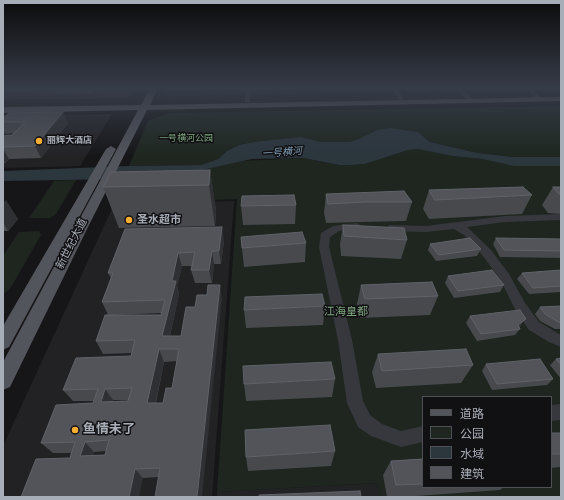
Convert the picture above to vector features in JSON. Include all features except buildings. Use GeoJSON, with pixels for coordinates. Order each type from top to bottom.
{"type":"FeatureCollection","features":[{"type":"Feature","properties":{"kind":"main road","name":"新世纪大道"},"geometry":{"type":"LineString","coordinates":[[3,381],[99,181],[137,111]]}},
{"type":"Feature","properties":{"kind":"main road","name":"新世纪大道"},"geometry":{"type":"LineString","coordinates":[[3,342],[99,181]]}},
{"type":"Feature","properties":{"kind":"street"},"geometry":{"type":"LineString","coordinates":[[422,434],[401,439],[377,430],[364,421],[355,403],[336,296],[328,271],[324,247],[325,235],[337,228],[372,227],[426,229],[505,219],[561,217]]}},
{"type":"Feature","properties":{"kind":"street"},"geometry":{"type":"LineString","coordinates":[[456,225],[468,233],[487,253],[505,276],[520,306],[534,326],[554,338],[561,340]]}},
{"type":"Feature","properties":{"kind":"shaded area"},"geometry":{"type":"Polygon","coordinates":[[[112,114],[80,166],[3,168],[3,129],[17,115],[112,114]]]}},
{"type":"Feature","properties":{"kind":"shaded area"},"geometry":{"type":"Polygon","coordinates":[[[234,201],[212,497],[3,497],[3,446],[114,204],[234,201]]]}},
{"type":"Feature","properties":{"kind":"shaded area"},"geometry":{"type":"Polygon","coordinates":[[[377,483],[380,497],[217,497],[217,492],[377,483]]]}},
{"type":"Feature","properties":{"kind":"green space","name":"一号横河公园"},"geometry":{"type":"Polygon","coordinates":[[[262,111],[561,111],[561,157],[513,157],[478,153],[430,142],[418,132],[377,130],[359,140],[349,142],[254,142],[238,145],[227,151],[218,159],[201,165],[129,166],[148,121],[169,113],[262,111]]]}},
{"type":"Feature","properties":{"kind":"green space","name":"江海皇都"},"geometry":{"type":"Polygon","coordinates":[[[418,149],[464,157],[561,166],[561,497],[380,497],[377,483],[217,492],[237,199],[113,203],[193,172],[241,161],[303,158],[339,165],[365,164],[408,150],[418,149]]]}},
{"type":"Feature","properties":{"kind":"green space"},"geometry":{"type":"Polygon","coordinates":[[[76,180],[56,214],[50,218],[29,218],[54,181],[76,180]]]}},
{"type":"Feature","properties":{"kind":"green space"},"geometry":{"type":"Polygon","coordinates":[[[39,231],[41,235],[10,289],[3,294],[3,256],[19,232],[39,231]]]}},
{"type":"Feature","properties":{"kind":"water","name":"一号横河"},"geometry":{"type":"Polygon","coordinates":[[[390,128],[418,132],[430,142],[478,153],[513,157],[561,157],[561,166],[514,166],[483,159],[453,156],[418,149],[408,150],[365,164],[339,165],[303,158],[252,159],[193,172],[123,179],[3,181],[3,171],[201,165],[218,159],[227,151],[239,145],[254,142],[301,137],[321,142],[349,142],[377,130],[390,128]]]}},
{"type":"Feature","properties":{"kind":"place","name":"丽辉大酒店"},"geometry":{"type":"Point","coordinates":[39,141]}},
{"type":"Feature","properties":{"kind":"place","name":"圣水超市"},"geometry":{"type":"Point","coordinates":[129,220]}},
{"type":"Feature","properties":{"kind":"place","name":"鱼情未了"},"geometry":{"type":"Point","coordinates":[75,430]}}]}
